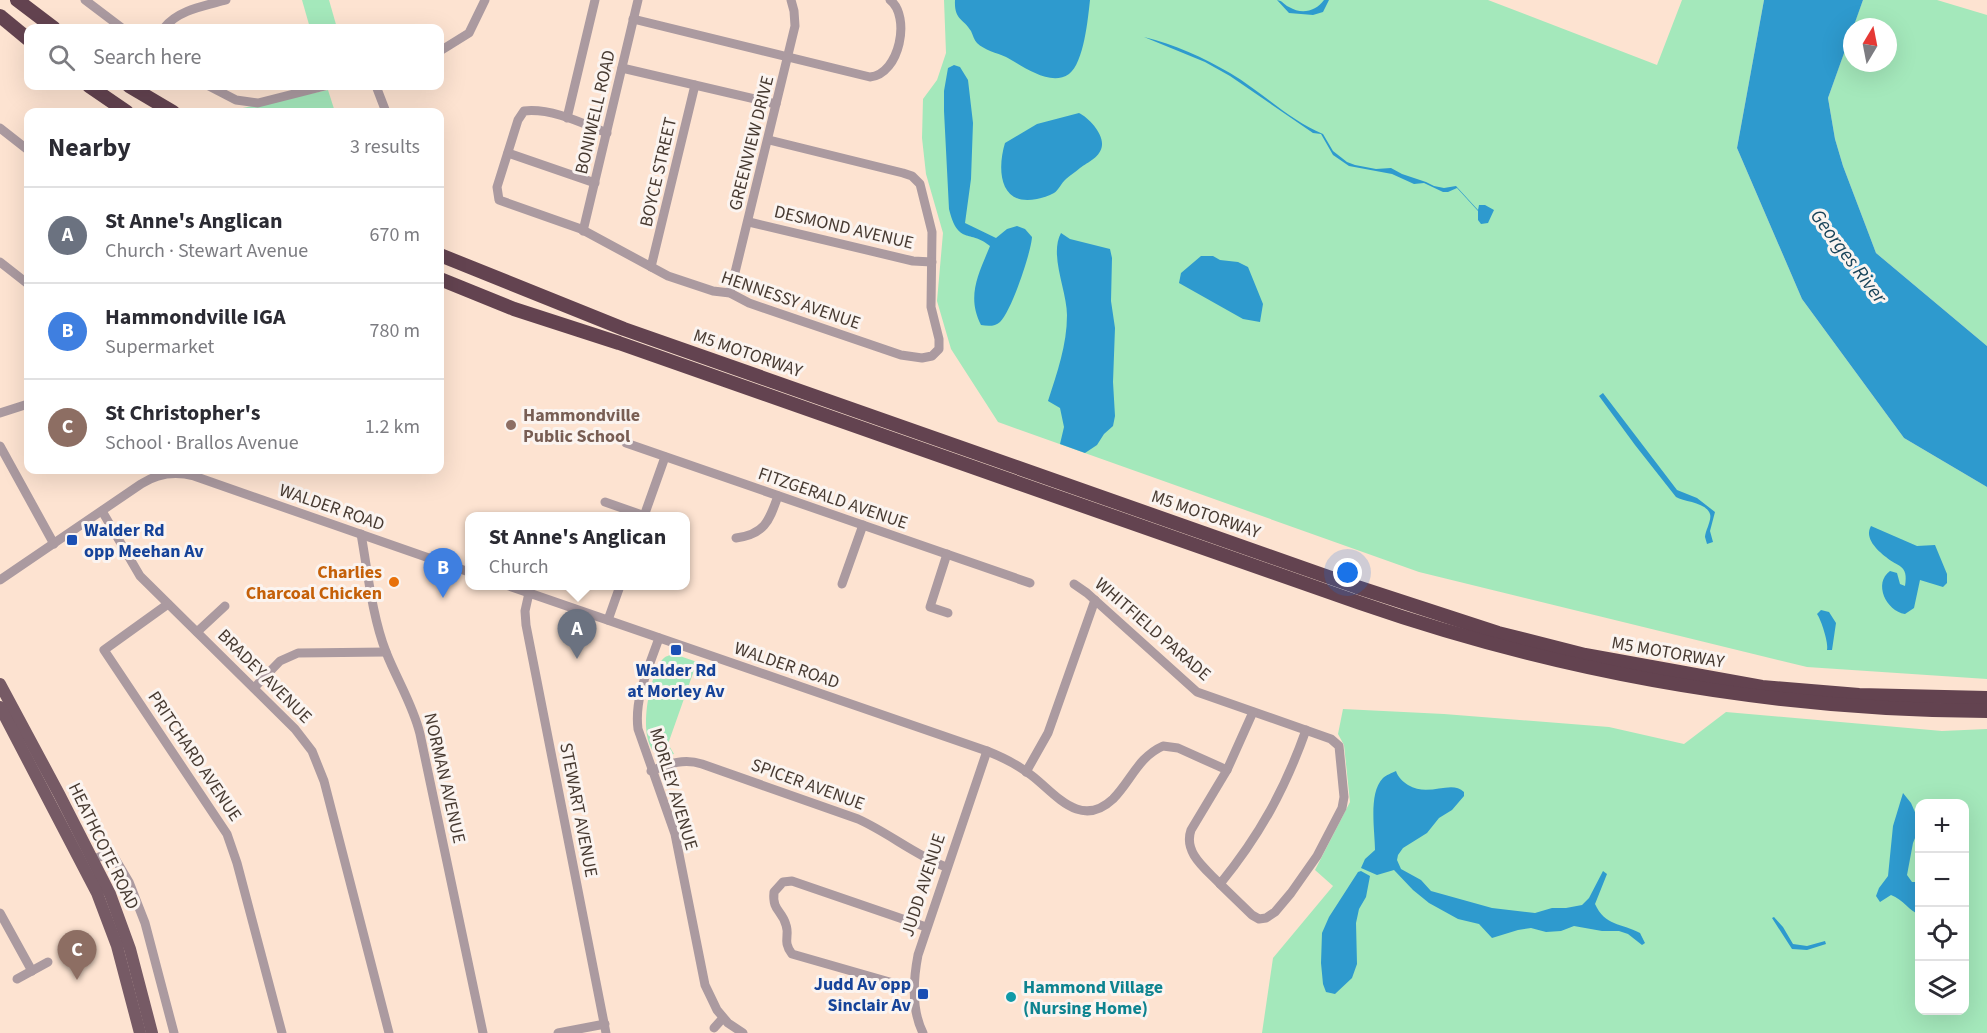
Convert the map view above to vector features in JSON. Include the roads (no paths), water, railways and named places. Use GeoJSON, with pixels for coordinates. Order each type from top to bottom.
{"type":"FeatureCollection","features":[{"type":"Feature","properties":{"kind":"highway"},"geometry":{"type":"LineString","coordinates":[[17,0],[49,24]]}},
{"type":"Feature","properties":{"kind":"highway"},"geometry":{"type":"LineString","coordinates":[[0,16],[24,36]]}},
{"type":"Feature","properties":{"kind":"highway"},"geometry":{"type":"LineString","coordinates":[[95,90],[121,108]]}},
{"type":"Feature","properties":{"kind":"highway"},"geometry":{"type":"LineString","coordinates":[[136,90],[166,108]]}},
{"type":"Feature","properties":{"kind":"highway","name":"M5 MOTORWAY"},"geometry":{"type":"LineString","coordinates":[[444,257],[624,329],[1357,587],[1498,633],[1585,655],[1762,687],[1859,695],[1987,698]]}},
{"type":"Feature","properties":{"kind":"highway","name":"M5 MOTORWAY"},"geometry":{"type":"LineString","coordinates":[[444,281],[514,309],[1360,603],[1478,641],[1612,674],[1726,692],[1807,702],[1895,709],[1987,711]]}},
{"type":"Feature","properties":{"kind":"main road","name":"HEATHCOTE ROAD"},"geometry":{"type":"LineString","coordinates":[[0,684],[94,859],[113,900],[126,936],[152,1033]]}},
{"type":"Feature","properties":{"kind":"main road","name":"HEATHCOTE ROAD"},"geometry":{"type":"LineString","coordinates":[[0,707],[97,892],[117,946],[140,1033]]}},
{"type":"Feature","properties":{"kind":"street"},"geometry":{"type":"LineString","coordinates":[[85,0],[117,24]]}},
{"type":"Feature","properties":{"kind":"street"},"geometry":{"type":"LineString","coordinates":[[167,24],[181,13],[226,0]]}},
{"type":"Feature","properties":{"kind":"street"},"geometry":{"type":"LineString","coordinates":[[444,49],[469,33],[485,0]]}},
{"type":"Feature","properties":{"kind":"street"},"geometry":{"type":"LineString","coordinates":[[567,118],[596,0]]}},
{"type":"Feature","properties":{"kind":"street","name":"BONIWELL ROAD"},"geometry":{"type":"LineString","coordinates":[[583,231],[638,0]]}},
{"type":"Feature","properties":{"kind":"street","name":"GREENVIEW DRIVE"},"geometry":{"type":"LineString","coordinates":[[730,293],[795,26],[791,0]]}},
{"type":"Feature","properties":{"kind":"street"},"geometry":{"type":"LineString","coordinates":[[633,20],[870,77],[879,76],[896,57],[900,42],[899,13],[895,4],[890,0]]}},
{"type":"Feature","properties":{"kind":"street"},"geometry":{"type":"LineString","coordinates":[[622,68],[776,104]]}},
{"type":"Feature","properties":{"kind":"street","name":"BOYCE STREET"},"geometry":{"type":"LineString","coordinates":[[651,267],[695,85]]}},
{"type":"Feature","properties":{"kind":"street"},"geometry":{"type":"LineString","coordinates":[[217,90],[236,100],[258,103],[309,90]]}},
{"type":"Feature","properties":{"kind":"street"},"geometry":{"type":"LineString","coordinates":[[378,90],[384,108]]}},
{"type":"Feature","properties":{"kind":"street","name":"HENNESSY AVENUE"},"geometry":{"type":"LineString","coordinates":[[607,133],[567,118],[536,110],[524,111],[497,187],[499,200],[583,231],[668,276],[713,291],[730,293],[749,303],[890,351],[922,358],[932,356],[939,349],[939,339],[931,307],[932,232],[920,184],[912,176],[769,140]]}},
{"type":"Feature","properties":{"kind":"street"},"geometry":{"type":"LineString","coordinates":[[0,128],[24,147]]}},
{"type":"Feature","properties":{"kind":"street"},"geometry":{"type":"LineString","coordinates":[[508,153],[595,183]]}},
{"type":"Feature","properties":{"kind":"street","name":"DESMOND AVENUE"},"geometry":{"type":"LineString","coordinates":[[749,222],[913,261],[932,262]]}},
{"type":"Feature","properties":{"kind":"street"},"geometry":{"type":"LineString","coordinates":[[0,262],[24,281]]}},
{"type":"Feature","properties":{"kind":"street"},"geometry":{"type":"LineString","coordinates":[[0,413],[24,405]]}},
{"type":"Feature","properties":{"kind":"street","name":"FITZGERALD AVENUE"},"geometry":{"type":"LineString","coordinates":[[626,443],[1030,583]]}},
{"type":"Feature","properties":{"kind":"street"},"geometry":{"type":"LineString","coordinates":[[0,446],[54,544]]}},
{"type":"Feature","properties":{"kind":"street"},"geometry":{"type":"LineString","coordinates":[[646,512],[665,457]]}},
{"type":"Feature","properties":{"kind":"street","name":"WALDER ROAD"},"geometry":{"type":"LineString","coordinates":[[0,580],[146,481],[164,474]]}},
{"type":"Feature","properties":{"kind":"street","name":"WALDER ROAD"},"geometry":{"type":"LineString","coordinates":[[185,474],[465,571]]}},
{"type":"Feature","properties":{"kind":"street"},"geometry":{"type":"LineString","coordinates":[[736,538],[751,536],[762,528],[770,518],[778,496]]}},
{"type":"Feature","properties":{"kind":"street"},"geometry":{"type":"LineString","coordinates":[[605,502],[634,512]]}},
{"type":"Feature","properties":{"kind":"street","name":"BRADEY AVENUE"},"geometry":{"type":"LineString","coordinates":[[102,511],[134,568],[302,736],[312,751],[319,766],[389,1033]]}},
{"type":"Feature","properties":{"kind":"street"},"geometry":{"type":"LineString","coordinates":[[842,584],[863,525]]}},
{"type":"Feature","properties":{"kind":"street","name":"NORMAN AVENUE"},"geometry":{"type":"LineString","coordinates":[[361,534],[380,634],[414,713],[420,734],[483,1033]]}},
{"type":"Feature","properties":{"kind":"street"},"geometry":{"type":"LineString","coordinates":[[947,554],[930,607],[948,613]]}},
{"type":"Feature","properties":{"kind":"street","name":"WHITFIELD PARADE"},"geometry":{"type":"LineString","coordinates":[[1074,584],[1095,600],[1197,692],[1335,741],[1340,750],[1345,801],[1326,840],[1280,908],[1266,918],[1259,919],[1220,884]]}},
{"type":"Feature","properties":{"kind":"street","name":"WALDER ROAD"},"geometry":{"type":"LineString","coordinates":[[523,590],[987,751],[1026,772],[1065,805],[1085,810],[1098,808],[1112,800],[1142,761],[1163,746],[1178,748],[1227,770]]}},
{"type":"Feature","properties":{"kind":"street"},"geometry":{"type":"LineString","coordinates":[[608,620],[618,590]]}},
{"type":"Feature","properties":{"kind":"street","name":"STEWART AVENUE"},"geometry":{"type":"LineString","coordinates":[[529,592],[525,610],[526,625],[606,1028]]}},
{"type":"Feature","properties":{"kind":"street"},"geometry":{"type":"LineString","coordinates":[[1026,772],[1048,733],[1095,600]]}},
{"type":"Feature","properties":{"kind":"street","name":"PRITCHARD AVENUE"},"geometry":{"type":"LineString","coordinates":[[168,604],[104,651],[227,834],[237,863],[282,1033]]}},
{"type":"Feature","properties":{"kind":"street"},"geometry":{"type":"LineString","coordinates":[[197,632],[225,606]]}},
{"type":"Feature","properties":{"kind":"street","name":"MORLEY AVENUE"},"geometry":{"type":"LineString","coordinates":[[659,638],[636,715],[639,737],[675,834],[705,985],[723,1018],[743,1033]]}},
{"type":"Feature","properties":{"kind":"street"},"geometry":{"type":"LineString","coordinates":[[254,688],[280,661],[298,653],[386,652]]}},
{"type":"Feature","properties":{"kind":"street"},"geometry":{"type":"LineString","coordinates":[[1253,712],[1227,770],[1188,838],[1195,858],[1220,884],[1244,854],[1269,815],[1290,774],[1306,730]]}},
{"type":"Feature","properties":{"kind":"street","name":"JUDD AVENUE"},"geometry":{"type":"LineString","coordinates":[[923,1033],[916,1011],[914,989],[918,955],[987,751]]}},
{"type":"Feature","properties":{"kind":"street","name":"SPICER AVENUE"},"geometry":{"type":"LineString","coordinates":[[651,771],[678,761],[702,764],[858,819],[890,835],[931,862],[946,867]]}},
{"type":"Feature","properties":{"kind":"street"},"geometry":{"type":"LineString","coordinates":[[94,859],[111,854],[115,856],[126,876],[147,931],[174,1033]]}},
{"type":"Feature","properties":{"kind":"street"},"geometry":{"type":"LineString","coordinates":[[914,989],[792,954],[786,942],[786,923],[775,908],[774,892],[779,884],[792,881],[926,927]]}},
{"type":"Feature","properties":{"kind":"street"},"geometry":{"type":"LineString","coordinates":[[0,913],[32,971]]}},
{"type":"Feature","properties":{"kind":"street"},"geometry":{"type":"LineString","coordinates":[[17,979],[48,962]]}},
{"type":"Feature","properties":{"kind":"street"},"geometry":{"type":"LineString","coordinates":[[714,1028],[723,1018]]}},
{"type":"Feature","properties":{"kind":"street"},"geometry":{"type":"LineString","coordinates":[[558,1033],[606,1028]]}},
{"type":"Feature","properties":{"kind":"water"},"geometry":{"type":"Polygon","coordinates":[[[955,0],[1090,0],[1082,50],[1074,68],[1062,77],[1045,77],[983,48],[976,42],[971,31],[958,15],[955,0]]]}},
{"type":"Feature","properties":{"kind":"water"},"geometry":{"type":"Polygon","coordinates":[[[1277,0],[1299,11],[1308,11],[1324,0],[1329,0],[1323,12],[1313,15],[1289,13],[1277,0]]]}},
{"type":"Feature","properties":{"kind":"water","name":"Georges River"},"geometry":{"type":"Polygon","coordinates":[[[1764,0],[1863,0],[1857,18],[1843,18],[1843,56],[1828,98],[1835,139],[1876,253],[1987,346],[1987,487],[1904,438],[1802,299],[1737,148],[1764,0]]]}},
{"type":"Feature","properties":{"kind":"water"},"geometry":{"type":"Polygon","coordinates":[[[1144,37],[1188,52],[1230,73],[1287,114],[1323,134],[1333,151],[1347,162],[1376,169],[1391,168],[1434,186],[1444,188],[1456,186],[1478,210],[1479,205],[1485,205],[1494,210],[1488,223],[1481,224],[1478,220],[1478,211],[1457,188],[1443,192],[1424,183],[1414,184],[1392,174],[1349,166],[1333,155],[1321,134],[1313,133],[1230,76],[1205,62],[1144,37]]]}},
{"type":"Feature","properties":{"kind":"water"},"geometry":{"type":"Polygon","coordinates":[[[954,65],[960,67],[968,80],[973,123],[971,179],[965,223],[996,238],[1007,229],[1017,226],[1025,229],[1032,237],[1015,295],[1000,322],[988,326],[981,325],[974,294],[990,246],[965,235],[956,228],[949,209],[944,91],[948,68],[954,65]]]}},
{"type":"Feature","properties":{"kind":"water"},"geometry":{"type":"Polygon","coordinates":[[[1079,113],[1091,122],[1102,140],[1101,149],[1094,159],[1063,182],[1052,194],[1045,197],[1024,200],[1008,192],[1004,184],[1001,164],[1005,143],[1037,124],[1079,113]]]}},
{"type":"Feature","properties":{"kind":"water"},"geometry":{"type":"Polygon","coordinates":[[[1061,233],[1070,239],[1110,249],[1112,258],[1111,301],[1115,328],[1113,382],[1115,416],[1113,426],[1097,445],[1085,453],[1060,444],[1064,427],[1060,408],[1048,401],[1061,359],[1067,326],[1066,305],[1057,252],[1061,233]]]}},
{"type":"Feature","properties":{"kind":"water"},"geometry":{"type":"Polygon","coordinates":[[[1201,256],[1213,256],[1248,267],[1263,304],[1260,322],[1243,319],[1179,283],[1181,273],[1201,256]]]}},
{"type":"Feature","properties":{"kind":"water"},"geometry":{"type":"Polygon","coordinates":[[[1603,393],[1677,490],[1697,498],[1715,512],[1710,531],[1713,542],[1707,544],[1705,537],[1710,516],[1708,510],[1676,497],[1599,396],[1603,393]]]}},
{"type":"Feature","properties":{"kind":"water"},"geometry":{"type":"Polygon","coordinates":[[[1871,526],[1917,546],[1935,545],[1947,574],[1947,583],[1943,587],[1920,580],[1914,608],[1905,614],[1892,608],[1884,596],[1882,582],[1890,571],[1897,573],[1900,584],[1905,586],[1904,570],[1882,554],[1872,543],[1869,535],[1871,526]]]}},
{"type":"Feature","properties":{"kind":"water"},"geometry":{"type":"Polygon","coordinates":[[[1821,610],[1829,612],[1836,623],[1832,650],[1827,650],[1821,621],[1817,614],[1821,610]]]}},
{"type":"Feature","properties":{"kind":"water"},"geometry":{"type":"Polygon","coordinates":[[[1396,771],[1404,782],[1416,789],[1432,790],[1453,787],[1464,792],[1464,796],[1452,810],[1439,818],[1427,833],[1403,848],[1398,855],[1397,860],[1401,869],[1421,880],[1431,891],[1492,908],[1535,913],[1552,908],[1582,905],[1589,898],[1603,871],[1607,874],[1595,904],[1599,911],[1614,923],[1640,933],[1645,943],[1642,945],[1628,934],[1619,931],[1602,931],[1574,926],[1561,931],[1546,932],[1531,928],[1492,938],[1479,924],[1458,919],[1429,903],[1394,870],[1377,875],[1361,868],[1365,859],[1375,850],[1375,793],[1384,777],[1396,771]]]}},
{"type":"Feature","properties":{"kind":"water"},"geometry":{"type":"Polygon","coordinates":[[[1903,793],[1915,812],[1915,838],[1907,875],[1912,882],[1915,882],[1915,912],[1891,895],[1880,902],[1876,896],[1888,876],[1893,826],[1903,793]]]}},
{"type":"Feature","properties":{"kind":"water"},"geometry":{"type":"Polygon","coordinates":[[[1361,871],[1370,876],[1366,897],[1359,909],[1356,923],[1357,964],[1352,978],[1335,994],[1326,992],[1321,963],[1322,933],[1329,917],[1358,872],[1361,871]]]}},
{"type":"Feature","properties":{"kind":"water"},"geometry":{"type":"Polygon","coordinates":[[[1774,917],[1793,944],[1807,946],[1825,941],[1826,944],[1807,950],[1792,949],[1772,918],[1774,917]]]}},
{"type":"Feature","properties":{"kind":"place","name":"Hammondville Public School"},"geometry":{"type":"Point","coordinates":[511,425]}},
{"type":"Feature","properties":{"kind":"place","name":"Walder Rd opp Meehan Av"},"geometry":{"type":"Point","coordinates":[72,540]}},
{"type":"Feature","properties":{"kind":"place","name":"Charlies Charcoal Chicken"},"geometry":{"type":"Point","coordinates":[394,582]}},
{"type":"Feature","properties":{"kind":"place","name":"Hammondville IGA"},"geometry":{"type":"Point","coordinates":[443,598]}},
{"type":"Feature","properties":{"kind":"place","name":"Walder Rd at Morley Av"},"geometry":{"type":"Point","coordinates":[676,650]}},
{"type":"Feature","properties":{"kind":"place","name":"St Anne's Anglican"},"geometry":{"type":"Point","coordinates":[577,659]}},
{"type":"Feature","properties":{"kind":"place","name":"St Christopher's"},"geometry":{"type":"Point","coordinates":[77,980]}},
{"type":"Feature","properties":{"kind":"place","name":"Judd Av opp Sinclair Av"},"geometry":{"type":"Point","coordinates":[923,994]}},
{"type":"Feature","properties":{"kind":"place","name":"Hammond Village (Nursing Home)"},"geometry":{"type":"Point","coordinates":[1011,997]}}]}
